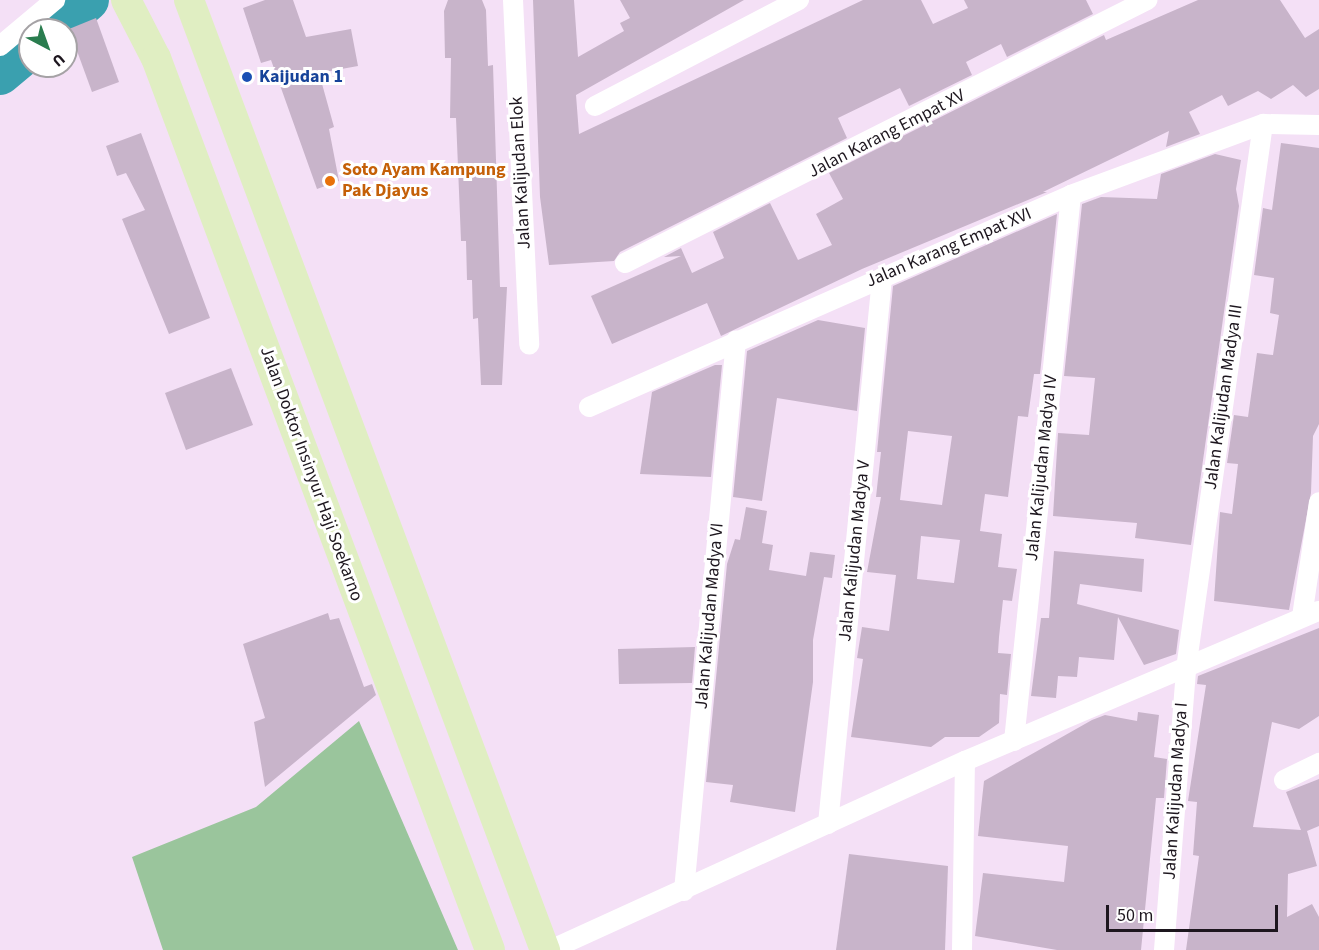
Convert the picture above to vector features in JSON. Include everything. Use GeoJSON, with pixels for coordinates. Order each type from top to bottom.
{"type":"FeatureCollection","features":[{"type":"Feature","properties":{"kind":"main road","name":"Jalan Doktor Insinyur Haji Soekarno"},"geometry":{"type":"LineString","coordinates":[[126,0],[156,58],[490,950]]}},
{"type":"Feature","properties":{"kind":"main road"},"geometry":{"type":"LineString","coordinates":[[189,0],[544,950]]}},
{"type":"Feature","properties":{"kind":"street"},"geometry":{"type":"LineString","coordinates":[[0,46],[55,0]]}},
{"type":"Feature","properties":{"kind":"street","name":"Jalan Kalijudan Elok"},"geometry":{"type":"LineString","coordinates":[[513,0],[529,345]]}},
{"type":"Feature","properties":{"kind":"street"},"geometry":{"type":"LineString","coordinates":[[595,106],[799,0]]}},
{"type":"Feature","properties":{"kind":"street","name":"Jalan Karang Empat XV"},"geometry":{"type":"LineString","coordinates":[[625,263],[1147,0]]}},
{"type":"Feature","properties":{"kind":"street","name":"Jalan Karang Empat XVI"},"geometry":{"type":"LineString","coordinates":[[588,407],[736,340],[1071,195],[1263,124],[1319,125]]}},
{"type":"Feature","properties":{"kind":"street","name":"Jalan Kalijudan Madya III"},"geometry":{"type":"LineString","coordinates":[[1186,669],[1263,124]]}},
{"type":"Feature","properties":{"kind":"street","name":"Jalan Kalijudan Madya IV"},"geometry":{"type":"LineString","coordinates":[[1014,741],[1071,195]]}},
{"type":"Feature","properties":{"kind":"street","name":"Jalan Kalijudan Madya V"},"geometry":{"type":"LineString","coordinates":[[828,824],[882,278]]}},
{"type":"Feature","properties":{"kind":"street","name":"Jalan Kalijudan Madya VI"},"geometry":{"type":"LineString","coordinates":[[684,891],[736,340]]}},
{"type":"Feature","properties":{"kind":"street"},"geometry":{"type":"LineString","coordinates":[[550,950],[684,891],[965,761],[1311,614],[1319,502]]}},
{"type":"Feature","properties":{"kind":"street","name":"Jalan Kalijudan Madya I"},"geometry":{"type":"LineString","coordinates":[[1164,950],[1186,669]]}},
{"type":"Feature","properties":{"kind":"street"},"geometry":{"type":"LineString","coordinates":[[962,950],[965,761]]}},
{"type":"Feature","properties":{"kind":"street"},"geometry":{"type":"LineString","coordinates":[[1284,780],[1319,763]]}},
{"type":"Feature","properties":{"kind":"green space"},"geometry":{"type":"Polygon","coordinates":[[[359,721],[458,950],[163,950],[132,857],[256,807],[359,721]]]}},
{"type":"Feature","properties":{"kind":"building"},"geometry":{"type":"Polygon","coordinates":[[[265,0],[293,0],[306,37],[351,29],[358,66],[319,73],[334,127],[329,129],[339,181],[317,189],[271,60],[261,63],[243,8],[265,0]]]}},
{"type":"Feature","properties":{"kind":"building"},"geometry":{"type":"Polygon","coordinates":[[[448,0],[482,0],[486,10],[488,66],[493,65],[500,287],[507,287],[502,385],[481,385],[478,318],[473,319],[472,280],[467,280],[466,241],[461,241],[456,118],[450,118],[451,58],[445,58],[444,11],[448,0]]]}},
{"type":"Feature","properties":{"kind":"building"},"geometry":{"type":"Polygon","coordinates":[[[533,0],[574,0],[578,57],[624,31],[620,23],[630,18],[620,0],[744,0],[576,95],[579,134],[863,0],[921,0],[933,24],[968,8],[964,0],[1086,0],[1093,14],[1007,57],[1001,44],[966,62],[972,75],[909,106],[900,88],[838,118],[847,138],[620,252],[614,261],[549,265],[540,197],[533,0]]]}},
{"type":"Feature","properties":{"kind":"building"},"geometry":{"type":"Polygon","coordinates":[[[1198,0],[1280,0],[1305,38],[1319,29],[1319,89],[1306,97],[1293,85],[1271,99],[1258,91],[1228,106],[1222,95],[1189,112],[1200,134],[1166,147],[1169,131],[1043,192],[1047,192],[862,269],[721,336],[707,303],[612,344],[591,296],[681,256],[664,257],[681,248],[692,273],[724,258],[713,232],[770,203],[798,260],[832,245],[816,214],[843,199],[829,173],[1104,35],[1106,40],[1198,0]]]}},
{"type":"Feature","properties":{"kind":"building"},"geometry":{"type":"Polygon","coordinates":[[[96,18],[119,82],[92,92],[78,54],[78,25],[96,18]]]}},
{"type":"Feature","properties":{"kind":"building"},"geometry":{"type":"Polygon","coordinates":[[[141,133],[210,318],[169,334],[122,219],[145,210],[126,173],[117,176],[106,146],[141,133]]]}},
{"type":"Feature","properties":{"kind":"building"},"geometry":{"type":"Polygon","coordinates":[[[1281,143],[1319,148],[1319,424],[1313,436],[1311,493],[1289,610],[1214,601],[1220,512],[1232,514],[1238,464],[1227,463],[1234,415],[1248,417],[1257,353],[1273,355],[1279,315],[1270,313],[1274,278],[1254,275],[1263,208],[1272,210],[1281,143]]]}},
{"type":"Feature","properties":{"kind":"building"},"geometry":{"type":"Polygon","coordinates":[[[1215,154],[1241,160],[1236,189],[1239,206],[1191,545],[1135,538],[1137,523],[1053,516],[1058,433],[1089,435],[1095,378],[1064,376],[1082,204],[1101,197],[1157,199],[1161,174],[1215,154]]]}},
{"type":"Feature","properties":{"kind":"building"},"geometry":{"type":"Polygon","coordinates":[[[1057,214],[1040,374],[1034,374],[1028,417],[1018,416],[1008,497],[985,494],[980,531],[1002,534],[998,567],[1017,569],[1012,601],[1003,600],[999,637],[998,653],[1011,654],[1007,695],[1000,694],[999,723],[979,737],[945,737],[931,747],[851,737],[863,659],[857,658],[862,627],[889,631],[896,575],[867,572],[881,497],[876,497],[881,452],[877,452],[893,286],[1057,214]],[[908,431],[900,500],[942,505],[952,436],[908,431]],[[921,536],[917,579],[954,583],[960,540],[921,536]]]}},
{"type":"Feature","properties":{"kind":"building"},"geometry":{"type":"Polygon","coordinates":[[[818,320],[865,328],[857,411],[777,398],[762,501],[733,497],[747,351],[818,320]]]}},
{"type":"Feature","properties":{"kind":"building"},"geometry":{"type":"Polygon","coordinates":[[[715,365],[722,365],[711,477],[640,474],[652,392],[715,365]]]}},
{"type":"Feature","properties":{"kind":"building"},"geometry":{"type":"Polygon","coordinates":[[[231,368],[253,425],[186,450],[165,393],[231,368]]]}},
{"type":"Feature","properties":{"kind":"building"},"geometry":{"type":"Polygon","coordinates":[[[746,507],[767,511],[762,543],[773,545],[769,570],[806,576],[810,552],[835,555],[832,578],[824,577],[813,640],[813,682],[795,812],[730,802],[733,785],[706,782],[727,564],[735,539],[740,540],[746,507]]]}},
{"type":"Feature","properties":{"kind":"building"},"geometry":{"type":"Polygon","coordinates":[[[1054,551],[1144,559],[1142,592],[1080,584],[1077,604],[1179,630],[1176,654],[1144,665],[1118,617],[1114,660],[1079,657],[1077,677],[1058,676],[1056,698],[1031,696],[1041,618],[1049,618],[1054,551]]]}},
{"type":"Feature","properties":{"kind":"building"},"geometry":{"type":"Polygon","coordinates":[[[328,613],[330,620],[339,618],[364,687],[372,684],[376,695],[265,787],[254,722],[265,718],[243,644],[328,613]]]}},
{"type":"Feature","properties":{"kind":"building"},"geometry":{"type":"Polygon","coordinates":[[[1319,628],[1319,716],[1299,729],[1272,722],[1253,827],[1301,830],[1286,792],[1319,779],[1319,826],[1307,831],[1317,866],[1288,874],[1287,917],[1312,904],[1319,917],[1319,950],[1186,950],[1199,856],[1193,855],[1197,802],[1188,801],[1206,685],[1197,684],[1198,676],[1319,628]]]}},
{"type":"Feature","properties":{"kind":"building"},"geometry":{"type":"Polygon","coordinates":[[[695,647],[692,683],[619,684],[618,649],[695,647]]]}},
{"type":"Feature","properties":{"kind":"building"},"geometry":{"type":"Polygon","coordinates":[[[1138,712],[1159,715],[1154,757],[1167,759],[1164,798],[1156,798],[1141,950],[1057,950],[975,936],[983,873],[1064,882],[1068,846],[978,836],[984,781],[1092,720],[1105,715],[1137,721],[1138,712]]]}},
{"type":"Feature","properties":{"kind":"building"},"geometry":{"type":"Polygon","coordinates":[[[849,854],[948,866],[945,950],[836,950],[849,854]]]}},
{"type":"Feature","properties":{"kind":"waterway"},"geometry":{"type":"LineString","coordinates":[[67,18],[88,0]]}},
{"type":"Feature","properties":{"kind":"waterway"},"geometry":{"type":"LineString","coordinates":[[0,74],[18,59]]}},
{"type":"Feature","properties":{"kind":"place","name":"Kaijudan 1"},"geometry":{"type":"Point","coordinates":[247,77]}},
{"type":"Feature","properties":{"kind":"place","name":"Soto Ayam Kampung Pak Djayus"},"geometry":{"type":"Point","coordinates":[330,181]}}]}
